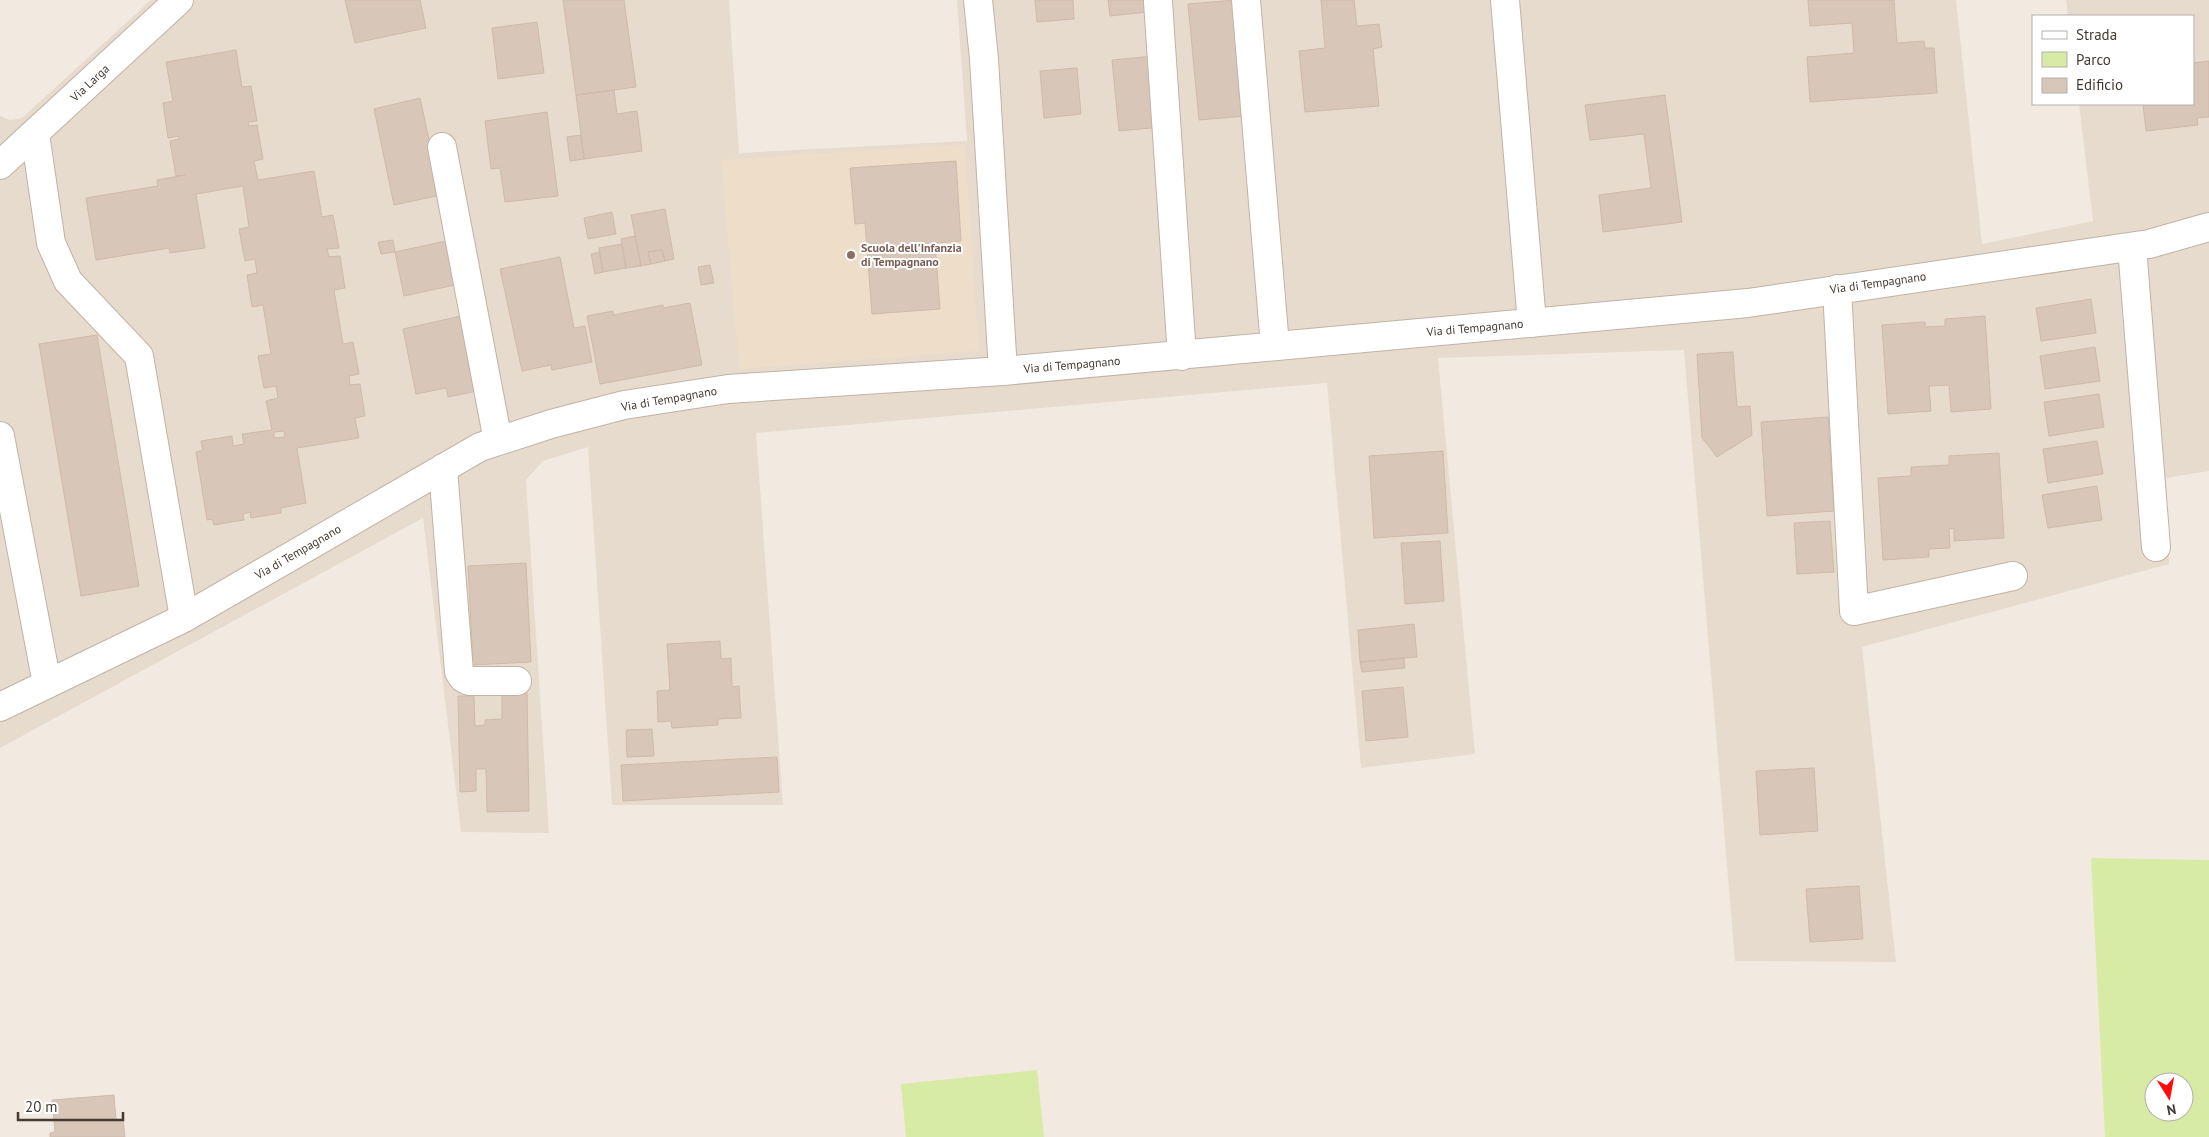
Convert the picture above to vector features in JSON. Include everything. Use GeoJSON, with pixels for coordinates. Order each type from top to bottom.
{"type":"FeatureCollection","features":[{"type":"Feature","properties":{"kind":"street","name":"Via Larga"},"geometry":{"type":"LineString","coordinates":[[1,162],[35,134],[179,0]]}},
{"type":"Feature","properties":{"kind":"street"},"geometry":{"type":"LineString","coordinates":[[978,0],[984,59],[1003,371]]}},
{"type":"Feature","properties":{"kind":"street"},"geometry":{"type":"LineString","coordinates":[[1246,0],[1275,346]]}},
{"type":"Feature","properties":{"kind":"street"},"geometry":{"type":"LineString","coordinates":[[1505,0],[1532,323]]}},
{"type":"Feature","properties":{"kind":"street"},"geometry":{"type":"LineString","coordinates":[[1158,2],[1182,356]]}},
{"type":"Feature","properties":{"kind":"street"},"geometry":{"type":"LineString","coordinates":[[35,134],[51,243],[68,281],[139,356],[184,618]]}},
{"type":"Feature","properties":{"kind":"street"},"geometry":{"type":"LineString","coordinates":[[442,147],[498,441]]}},
{"type":"Feature","properties":{"kind":"street","name":"Via di Tempagnano"},"geometry":{"type":"LineString","coordinates":[[0,707],[184,618],[480,447],[551,424],[624,405],[709,391],[1003,371],[1182,356],[1748,303],[2132,247],[2209,227]]}},
{"type":"Feature","properties":{"kind":"street"},"geometry":{"type":"LineString","coordinates":[[2132,247],[2156,547]]}},
{"type":"Feature","properties":{"kind":"street"},"geometry":{"type":"LineString","coordinates":[[1837,289],[1854,611],[2013,576]]}},
{"type":"Feature","properties":{"kind":"street"},"geometry":{"type":"LineString","coordinates":[[0,436],[47,684]]}},
{"type":"Feature","properties":{"kind":"street"},"geometry":{"type":"LineString","coordinates":[[443,468],[459,672],[463,678],[469,681],[516,681]]}},
{"type":"Feature","properties":{"kind":"shaded area"},"geometry":{"type":"Polygon","coordinates":[[[151,0],[729,0],[739,153],[967,141],[957,0],[1956,0],[1982,244],[2093,221],[2079,105],[2194,105],[2194,15],[2068,15],[2066,0],[2209,0],[2209,471],[2166,478],[2169,564],[1862,647],[1896,962],[1735,961],[1684,350],[1438,358],[1475,754],[1361,768],[1327,383],[756,433],[783,805],[612,805],[588,447],[543,461],[526,480],[549,833],[461,832],[423,518],[0,748],[0,116],[10,120],[22,118],[151,0]]]}},
{"type":"Feature","properties":{"kind":"shaded area","name":"Scuola dell'Infanzia di Tempagnano"},"geometry":{"type":"Polygon","coordinates":[[[965,144],[979,351],[739,369],[721,160],[965,144]]]}},
{"type":"Feature","properties":{"kind":"green space"},"geometry":{"type":"Polygon","coordinates":[[[2091,858],[2209,860],[2209,1137],[2105,1137],[2091,858]]]}},
{"type":"Feature","properties":{"kind":"green space"},"geometry":{"type":"Polygon","coordinates":[[[1037,1070],[1044,1137],[906,1137],[901,1084],[1037,1070]]]}},
{"type":"Feature","properties":{"kind":"building"},"geometry":{"type":"Polygon","coordinates":[[[345,0],[420,0],[426,28],[355,43],[345,0]]]}},
{"type":"Feature","properties":{"kind":"building"},"geometry":{"type":"Polygon","coordinates":[[[563,0],[624,0],[636,87],[576,95],[563,0]]]}},
{"type":"Feature","properties":{"kind":"building"},"geometry":{"type":"Polygon","coordinates":[[[1035,0],[1073,0],[1074,19],[1037,22],[1035,0]]]}},
{"type":"Feature","properties":{"kind":"building"},"geometry":{"type":"Polygon","coordinates":[[[1108,0],[1145,0],[1147,12],[1110,16],[1108,0]]]}},
{"type":"Feature","properties":{"kind":"building"},"geometry":{"type":"Polygon","coordinates":[[[1235,0],[1246,116],[1199,120],[1188,4],[1235,0]]]}},
{"type":"Feature","properties":{"kind":"building"},"geometry":{"type":"Polygon","coordinates":[[[1321,0],[1354,0],[1357,26],[1379,24],[1382,47],[1373,49],[1379,106],[1305,112],[1299,51],[1325,48],[1321,0]]]}},
{"type":"Feature","properties":{"kind":"building"},"geometry":{"type":"Polygon","coordinates":[[[1808,0],[1894,0],[1897,43],[1924,41],[1925,48],[1934,48],[1937,93],[1810,102],[1807,57],[1854,53],[1852,23],[1810,26],[1808,0]]]}},
{"type":"Feature","properties":{"kind":"building"},"geometry":{"type":"Polygon","coordinates":[[[537,22],[544,73],[498,79],[492,28],[537,22]]]}},
{"type":"Feature","properties":{"kind":"building"},"geometry":{"type":"Polygon","coordinates":[[[236,50],[242,87],[251,86],[257,121],[248,122],[249,126],[257,125],[263,159],[254,161],[258,180],[314,171],[322,217],[333,215],[339,248],[327,249],[329,257],[340,256],[345,288],[334,290],[343,344],[353,342],[359,374],[349,376],[350,385],[360,384],[365,416],[355,418],[359,438],[297,448],[306,503],[281,508],[281,513],[251,518],[250,512],[243,514],[244,520],[214,525],[212,519],[207,520],[196,452],[203,450],[201,441],[232,436],[233,446],[244,444],[242,434],[272,430],[266,401],[278,398],[276,386],[264,388],[258,356],[271,354],[263,305],[252,307],[247,275],[257,273],[255,259],[245,261],[239,229],[249,227],[243,186],[196,194],[205,248],[170,253],[169,248],[96,260],[86,198],[158,186],[157,180],[185,175],[176,176],[170,141],[179,139],[179,136],[168,138],[163,103],[173,101],[166,62],[236,50]],[[284,431],[274,432],[274,438],[285,437],[284,431]]]}},
{"type":"Feature","properties":{"kind":"building"},"geometry":{"type":"Polygon","coordinates":[[[1154,56],[1161,127],[1119,131],[1112,60],[1154,56]]]}},
{"type":"Feature","properties":{"kind":"building"},"geometry":{"type":"Polygon","coordinates":[[[2209,61],[2209,117],[2197,118],[2198,125],[2146,131],[2143,105],[2194,105],[2194,63],[2209,61]]]}},
{"type":"Feature","properties":{"kind":"building"},"geometry":{"type":"Polygon","coordinates":[[[1077,68],[1081,114],[1044,118],[1040,71],[1077,68]]]}},
{"type":"Feature","properties":{"kind":"building"},"geometry":{"type":"Polygon","coordinates":[[[614,90],[617,114],[637,111],[642,151],[584,159],[576,95],[614,90]]]}},
{"type":"Feature","properties":{"kind":"building"},"geometry":{"type":"Polygon","coordinates":[[[1665,95],[1682,222],[1603,232],[1599,195],[1651,188],[1644,134],[1590,140],[1585,105],[1665,95]]]}},
{"type":"Feature","properties":{"kind":"building"},"geometry":{"type":"Polygon","coordinates":[[[420,98],[441,195],[394,205],[374,109],[420,98]]]}},
{"type":"Feature","properties":{"kind":"building"},"geometry":{"type":"Polygon","coordinates":[[[547,112],[558,196],[505,202],[500,168],[491,169],[485,121],[547,112]]]}},
{"type":"Feature","properties":{"kind":"building"},"geometry":{"type":"Polygon","coordinates":[[[581,135],[584,159],[570,161],[567,137],[581,135]]]}},
{"type":"Feature","properties":{"kind":"building"},"geometry":{"type":"Polygon","coordinates":[[[956,161],[961,241],[935,243],[940,309],[872,314],[865,223],[855,224],[850,168],[956,161]]]}},
{"type":"Feature","properties":{"kind":"building"},"geometry":{"type":"Polygon","coordinates":[[[665,209],[674,259],[665,261],[662,250],[648,252],[651,264],[641,266],[631,215],[665,209]]]}},
{"type":"Feature","properties":{"kind":"building"},"geometry":{"type":"Polygon","coordinates":[[[612,212],[616,234],[588,239],[584,218],[612,212]]]}},
{"type":"Feature","properties":{"kind":"building"},"geometry":{"type":"Polygon","coordinates":[[[635,236],[641,266],[626,268],[621,239],[635,236]]]}},
{"type":"Feature","properties":{"kind":"building"},"geometry":{"type":"Polygon","coordinates":[[[393,240],[395,252],[381,254],[378,242],[393,240]]]}},
{"type":"Feature","properties":{"kind":"building"},"geometry":{"type":"Polygon","coordinates":[[[446,241],[455,285],[404,296],[395,252],[446,241]]]}},
{"type":"Feature","properties":{"kind":"building"},"geometry":{"type":"Polygon","coordinates":[[[622,244],[626,268],[603,272],[599,248],[622,244]]]}},
{"type":"Feature","properties":{"kind":"building"},"geometry":{"type":"Polygon","coordinates":[[[662,250],[665,261],[651,264],[648,252],[662,250]]]}},
{"type":"Feature","properties":{"kind":"building"},"geometry":{"type":"Polygon","coordinates":[[[599,252],[603,272],[595,274],[591,254],[599,252]]]}},
{"type":"Feature","properties":{"kind":"building"},"geometry":{"type":"Polygon","coordinates":[[[560,257],[574,328],[585,326],[592,362],[552,370],[551,365],[522,371],[500,269],[560,257]]]}},
{"type":"Feature","properties":{"kind":"building"},"geometry":{"type":"Polygon","coordinates":[[[710,265],[714,283],[701,285],[698,267],[710,265]]]}},
{"type":"Feature","properties":{"kind":"building"},"geometry":{"type":"Polygon","coordinates":[[[2091,299],[2096,333],[2041,341],[2036,308],[2091,299]]]}},
{"type":"Feature","properties":{"kind":"building"},"geometry":{"type":"Polygon","coordinates":[[[690,303],[702,365],[600,384],[587,316],[613,311],[613,315],[663,305],[663,308],[690,303]]]}},
{"type":"Feature","properties":{"kind":"building"},"geometry":{"type":"Polygon","coordinates":[[[461,316],[477,391],[448,397],[446,388],[416,394],[403,329],[461,316]]]}},
{"type":"Feature","properties":{"kind":"building"},"geometry":{"type":"Polygon","coordinates":[[[1985,316],[1991,409],[1951,412],[1949,385],[1929,386],[1931,411],[1888,414],[1882,325],[1925,322],[1925,327],[1945,326],[1945,319],[1985,316]]]}},
{"type":"Feature","properties":{"kind":"building"},"geometry":{"type":"Polygon","coordinates":[[[97,335],[139,586],[81,596],[39,344],[97,335]]]}},
{"type":"Feature","properties":{"kind":"building"},"geometry":{"type":"Polygon","coordinates":[[[2095,347],[2100,381],[2045,389],[2040,356],[2095,347]]]}},
{"type":"Feature","properties":{"kind":"building"},"geometry":{"type":"Polygon","coordinates":[[[1733,352],[1737,407],[1750,406],[1752,435],[1717,457],[1702,438],[1697,354],[1733,352]]]}},
{"type":"Feature","properties":{"kind":"building"},"geometry":{"type":"Polygon","coordinates":[[[2099,394],[2104,427],[2049,436],[2044,402],[2099,394]]]}},
{"type":"Feature","properties":{"kind":"building"},"geometry":{"type":"Polygon","coordinates":[[[1828,417],[1834,511],[1767,516],[1761,422],[1828,417]]]}},
{"type":"Feature","properties":{"kind":"building"},"geometry":{"type":"Polygon","coordinates":[[[2097,441],[2103,474],[2048,483],[2043,449],[2097,441]]]}},
{"type":"Feature","properties":{"kind":"building"},"geometry":{"type":"Polygon","coordinates":[[[1443,451],[1448,533],[1374,538],[1369,456],[1443,451]]]}},
{"type":"Feature","properties":{"kind":"building"},"geometry":{"type":"Polygon","coordinates":[[[1999,453],[2004,538],[1954,541],[1954,528],[1949,529],[1950,548],[1929,549],[1929,557],[1883,560],[1878,478],[1911,476],[1911,467],[1949,465],[1949,456],[1999,453]]]}},
{"type":"Feature","properties":{"kind":"building"},"geometry":{"type":"Polygon","coordinates":[[[2097,486],[2102,520],[2048,528],[2042,495],[2097,486]]]}},
{"type":"Feature","properties":{"kind":"building"},"geometry":{"type":"Polygon","coordinates":[[[1830,521],[1834,572],[1797,574],[1794,523],[1830,521]]]}},
{"type":"Feature","properties":{"kind":"building"},"geometry":{"type":"Polygon","coordinates":[[[1440,541],[1444,601],[1405,604],[1401,543],[1440,541]]]}},
{"type":"Feature","properties":{"kind":"building"},"geometry":{"type":"Polygon","coordinates":[[[526,563],[531,662],[473,665],[468,566],[526,563]]]}},
{"type":"Feature","properties":{"kind":"building"},"geometry":{"type":"Polygon","coordinates":[[[1414,624],[1417,657],[1360,662],[1358,630],[1414,624]]]}},
{"type":"Feature","properties":{"kind":"building"},"geometry":{"type":"Polygon","coordinates":[[[720,641],[721,659],[731,658],[732,687],[739,686],[741,718],[718,719],[718,725],[672,728],[671,721],[658,722],[657,691],[670,690],[667,644],[720,641]]]}},
{"type":"Feature","properties":{"kind":"building"},"geometry":{"type":"Polygon","coordinates":[[[1404,658],[1405,668],[1362,672],[1360,662],[1404,658]]]}},
{"type":"Feature","properties":{"kind":"building"},"geometry":{"type":"Polygon","coordinates":[[[1403,687],[1408,737],[1366,741],[1362,691],[1403,687]]]}},
{"type":"Feature","properties":{"kind":"building"},"geometry":{"type":"Polygon","coordinates":[[[527,692],[529,811],[487,812],[486,769],[476,769],[476,791],[460,792],[458,696],[474,696],[475,726],[485,725],[485,720],[502,719],[502,693],[527,692]]]}},
{"type":"Feature","properties":{"kind":"building"},"geometry":{"type":"Polygon","coordinates":[[[652,729],[654,756],[627,757],[626,730],[652,729]]]}},
{"type":"Feature","properties":{"kind":"building"},"geometry":{"type":"Polygon","coordinates":[[[777,757],[779,792],[623,801],[621,765],[777,757]]]}},
{"type":"Feature","properties":{"kind":"building"},"geometry":{"type":"Polygon","coordinates":[[[1814,768],[1818,831],[1760,835],[1756,771],[1814,768]]]}},
{"type":"Feature","properties":{"kind":"building"},"geometry":{"type":"Polygon","coordinates":[[[1859,886],[1863,939],[1810,942],[1806,889],[1859,886]]]}},
{"type":"Feature","properties":{"kind":"building"},"geometry":{"type":"Polygon","coordinates":[[[114,1095],[116,1120],[123,1119],[125,1137],[50,1137],[50,1133],[55,1132],[52,1100],[114,1095]]]}},
{"type":"Feature","properties":{"kind":"place","name":"Scuola dell'Infanzia di Tempagnano"},"geometry":{"type":"Point","coordinates":[851,255]}}]}
